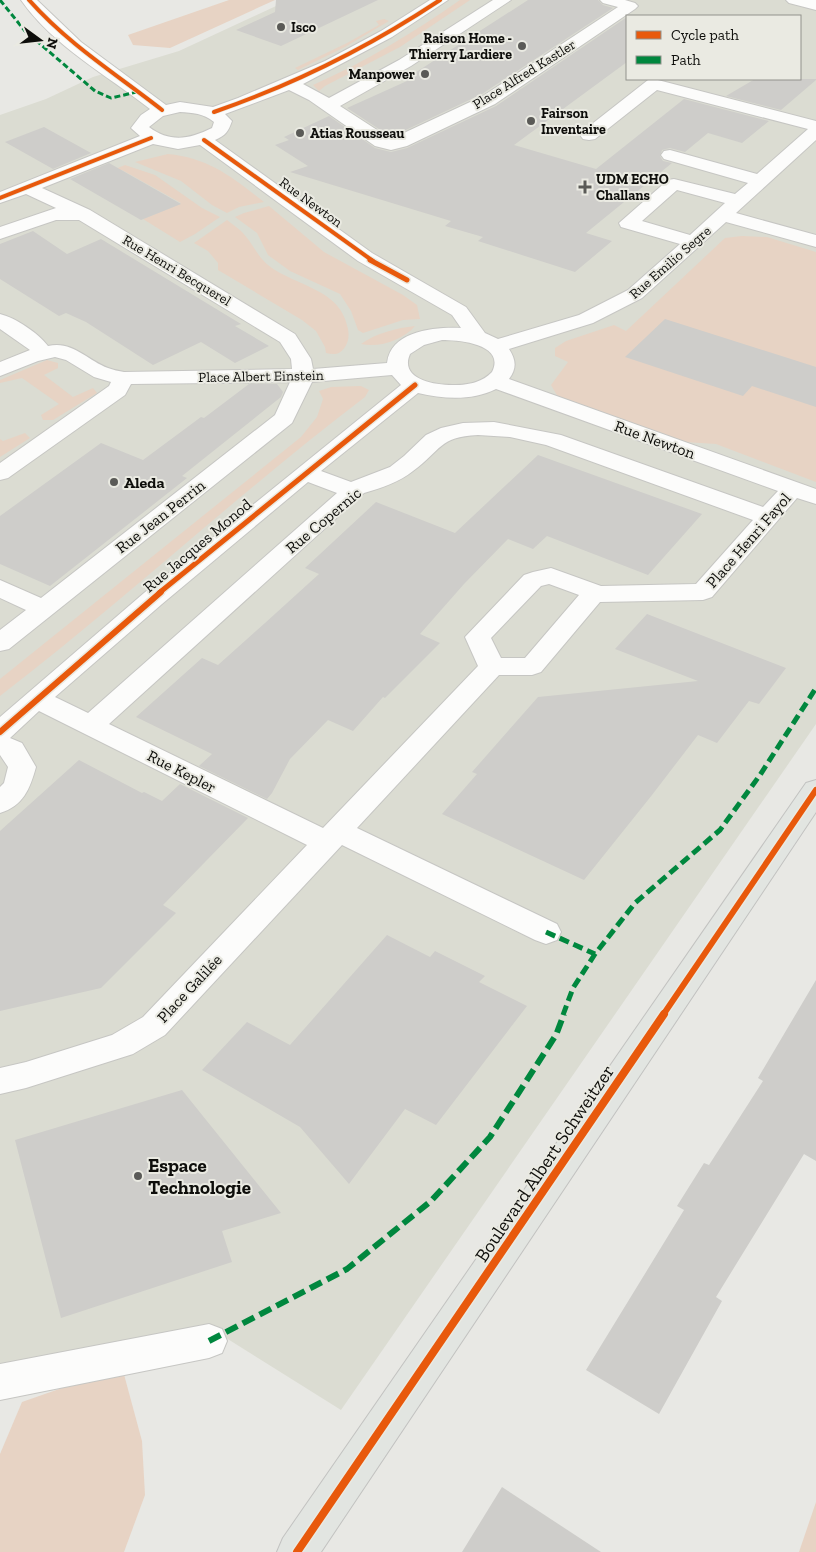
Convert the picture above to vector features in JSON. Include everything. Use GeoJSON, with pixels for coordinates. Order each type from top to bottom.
{"type":"FeatureCollection","features":[{"type":"Feature","properties":{"kind":"main road","name":"Boulevard Albert Schweitzer"},"geometry":{"type":"LineString","coordinates":[[297,1552],[816,790]]}},
{"type":"Feature","properties":{"kind":"street"},"geometry":{"type":"LineString","coordinates":[[29,0],[44,18],[73,45],[162,110]]}},
{"type":"Feature","properties":{"kind":"street"},"geometry":{"type":"LineString","coordinates":[[214,112],[290,84],[349,56],[440,0]]}},
{"type":"Feature","properties":{"kind":"street"},"geometry":{"type":"LineString","coordinates":[[329,105],[405,63],[503,0]]}},
{"type":"Feature","properties":{"kind":"street","name":"Place Alfred Kastler"},"geometry":{"type":"LineString","coordinates":[[290,84],[315,96],[381,142],[391,145],[489,100],[630,6],[608,0]]}},
{"type":"Feature","properties":{"kind":"street"},"geometry":{"type":"LineString","coordinates":[[794,0],[816,5]]}},
{"type":"Feature","properties":{"kind":"street"},"geometry":{"type":"LineString","coordinates":[[589,135],[654,84],[816,126]]}},
{"type":"Feature","properties":{"kind":"street"},"geometry":{"type":"LineString","coordinates":[[180,107],[199,108],[214,112],[223,121],[222,126],[220,131],[204,140],[184,143],[164,142],[151,138],[140,128],[145,118],[162,110],[180,107]]}},
{"type":"Feature","properties":{"kind":"street","name":"Rue Emilio Segre"},"geometry":{"type":"LineString","coordinates":[[486,342],[538,335],[586,319],[611,308],[635,294],[816,131]]}},
{"type":"Feature","properties":{"kind":"street"},"geometry":{"type":"LineString","coordinates":[[0,198],[151,138]]}},
{"type":"Feature","properties":{"kind":"street","name":"Rue Newton"},"geometry":{"type":"LineString","coordinates":[[204,140],[365,257],[459,310],[486,342],[502,353],[505,360],[504,367],[501,374],[494,381],[816,497]]}},
{"type":"Feature","properties":{"kind":"street"},"geometry":{"type":"LineString","coordinates":[[670,155],[761,181]]}},
{"type":"Feature","properties":{"kind":"street"},"geometry":{"type":"LineString","coordinates":[[694,242],[628,223],[674,184],[739,201]]}},
{"type":"Feature","properties":{"kind":"street","name":"Rue Henri Becquerel"},"geometry":{"type":"LineString","coordinates":[[27,188],[83,214],[288,338],[301,359],[304,375]]}},
{"type":"Feature","properties":{"kind":"street"},"geometry":{"type":"LineString","coordinates":[[0,233],[54,214],[83,214]]}},
{"type":"Feature","properties":{"kind":"street"},"geometry":{"type":"LineString","coordinates":[[724,215],[816,241]]}},
{"type":"Feature","properties":{"kind":"street","name":"Rue Newton"},"geometry":{"type":"LineString","coordinates":[[407,280],[433,306],[435,311],[435,317],[425,336]]}},
{"type":"Feature","properties":{"kind":"street"},"geometry":{"type":"LineString","coordinates":[[0,320],[36,344],[43,353]]}},
{"type":"Feature","properties":{"kind":"street"},"geometry":{"type":"LineString","coordinates":[[486,342],[460,334],[425,336],[411,342],[402,350],[397,358],[397,368],[404,377],[415,385],[435,391],[456,392],[478,388],[494,381]]}},
{"type":"Feature","properties":{"kind":"street","name":"Place Albert Einstein"},"geometry":{"type":"LineString","coordinates":[[0,370],[31,356],[57,350],[73,356],[101,373],[124,378],[330,375],[397,368]]}},
{"type":"Feature","properties":{"kind":"street","name":"Rue Jean Perrin"},"geometry":{"type":"LineString","coordinates":[[0,643],[284,418],[304,375]]}},
{"type":"Feature","properties":{"kind":"street"},"geometry":{"type":"LineString","coordinates":[[0,473],[117,390],[124,378]]}},
{"type":"Feature","properties":{"kind":"street","name":"Rue Jacques Monod"},"geometry":{"type":"LineString","coordinates":[[0,732],[36,699],[305,473],[415,385]]}},
{"type":"Feature","properties":{"kind":"street"},"geometry":{"type":"LineString","coordinates":[[530,434],[554,403]]}},
{"type":"Feature","properties":{"kind":"street","name":"Rue Copernic"},"geometry":{"type":"LineString","coordinates":[[90,725],[356,488],[388,478],[420,455],[436,438],[444,435],[461,430],[486,428],[530,434],[553,440],[768,517]]}},
{"type":"Feature","properties":{"kind":"street"},"geometry":{"type":"LineString","coordinates":[[305,473],[353,491]]}},
{"type":"Feature","properties":{"kind":"street","name":"Place Henri Fayol"},"geometry":{"type":"LineString","coordinates":[[594,593],[703,592],[792,488]]}},
{"type":"Feature","properties":{"kind":"street"},"geometry":{"type":"LineString","coordinates":[[550,576],[594,593],[532,666],[492,667],[478,637],[533,580],[550,576]]}},
{"type":"Feature","properties":{"kind":"street"},"geometry":{"type":"LineString","coordinates":[[0,588],[43,608]]}},
{"type":"Feature","properties":{"kind":"street","name":"Place Galilée"},"geometry":{"type":"LineString","coordinates":[[0,1081],[26,1075],[122,1045],[154,1026],[492,667]]}},
{"type":"Feature","properties":{"kind":"street","name":"Rue Kepler"},"geometry":{"type":"LineString","coordinates":[[36,699],[332,837]]}},
{"type":"Feature","properties":{"kind":"street"},"geometry":{"type":"LineString","coordinates":[[0,744],[12,750],[22,767],[17,787],[0,803]]}},
{"type":"Feature","properties":{"kind":"street"},"geometry":{"type":"LineString","coordinates":[[332,837],[546,932]]}},
{"type":"Feature","properties":{"kind":"street"},"geometry":{"type":"LineString","coordinates":[[0,1382],[209,1341]]}},
{"type":"Feature","properties":{"kind":"shaded area"},"geometry":{"type":"Polygon","coordinates":[[[229,0],[275,0],[170,48],[133,45],[128,35],[229,0]]]}},
{"type":"Feature","properties":{"kind":"shaded area"},"geometry":{"type":"Polygon","coordinates":[[[289,0],[816,0],[816,724],[341,1410],[207,1326],[0,1374],[0,115],[46,99],[93,77],[179,51],[289,0]]]}},
{"type":"Feature","properties":{"kind":"shaded area"},"geometry":{"type":"Polygon","coordinates":[[[460,0],[470,0],[400,47],[325,86],[319,91],[313,85],[351,67],[388,46],[460,0]]]}},
{"type":"Feature","properties":{"kind":"shaded area"},"geometry":{"type":"Polygon","coordinates":[[[384,19],[389,21],[345,47],[298,70],[295,68],[347,43],[379,25],[376,21],[384,19]]]}},
{"type":"Feature","properties":{"kind":"shaded area"},"geometry":{"type":"Polygon","coordinates":[[[168,154],[183,156],[208,164],[230,177],[264,202],[239,207],[227,213],[212,205],[181,181],[135,162],[168,154]]]}},
{"type":"Feature","properties":{"kind":"shaded area"},"geometry":{"type":"Polygon","coordinates":[[[125,165],[155,175],[202,208],[220,217],[180,242],[143,219],[181,203],[122,170],[84,182],[125,165]]]}},
{"type":"Feature","properties":{"kind":"shaded area"},"geometry":{"type":"Polygon","coordinates":[[[269,206],[324,252],[403,295],[417,305],[420,319],[403,320],[363,333],[358,330],[351,311],[340,294],[290,271],[268,255],[257,233],[235,217],[269,206]]]}},
{"type":"Feature","properties":{"kind":"shaded area"},"geometry":{"type":"Polygon","coordinates":[[[227,220],[242,232],[268,265],[316,290],[336,305],[344,315],[348,331],[347,342],[341,352],[334,354],[326,353],[325,347],[316,331],[302,320],[218,270],[218,263],[208,251],[194,243],[227,220]]]}},
{"type":"Feature","properties":{"kind":"shaded area"},"geometry":{"type":"Polygon","coordinates":[[[742,236],[767,237],[816,252],[816,482],[716,444],[685,442],[558,397],[551,385],[568,362],[555,356],[555,348],[566,341],[614,325],[626,331],[725,238],[742,236]]]}},
{"type":"Feature","properties":{"kind":"shaded area"},"geometry":{"type":"Polygon","coordinates":[[[415,326],[391,342],[376,345],[361,344],[387,332],[415,326]]]}},
{"type":"Feature","properties":{"kind":"shaded area"},"geometry":{"type":"Polygon","coordinates":[[[47,360],[58,363],[58,368],[44,375],[73,397],[93,388],[97,393],[53,420],[43,420],[41,415],[59,404],[22,378],[0,383],[0,380],[47,360]]]}},
{"type":"Feature","properties":{"kind":"shaded area"},"geometry":{"type":"Polygon","coordinates":[[[361,386],[369,390],[365,397],[273,470],[92,622],[0,696],[0,679],[301,437],[317,417],[323,399],[319,391],[331,387],[361,386]]]}},
{"type":"Feature","properties":{"kind":"shaded area"},"geometry":{"type":"Polygon","coordinates":[[[25,433],[30,438],[0,457],[0,439],[3,441],[25,433]]]}},
{"type":"Feature","properties":{"kind":"shaded area"},"geometry":{"type":"Polygon","coordinates":[[[122,1367],[142,1441],[145,1495],[124,1552],[0,1552],[0,1454],[22,1402],[122,1367]]]}},
{"type":"Feature","properties":{"kind":"shaded area"},"geometry":{"type":"Polygon","coordinates":[[[816,1502],[816,1552],[799,1552],[816,1502]]]}},
{"type":"Feature","properties":{"kind":"building"},"geometry":{"type":"Polygon","coordinates":[[[276,0],[378,0],[281,46],[236,30],[275,12],[276,0]]]}},
{"type":"Feature","properties":{"kind":"building"},"geometry":{"type":"Polygon","coordinates":[[[528,0],[598,0],[603,5],[613,8],[482,94],[391,137],[347,108],[407,81],[404,80],[528,0]]]}},
{"type":"Feature","properties":{"kind":"building"},"geometry":{"type":"Polygon","coordinates":[[[626,18],[626,63],[514,145],[596,169],[684,99],[769,121],[742,143],[708,133],[685,152],[670,148],[662,150],[660,156],[663,161],[672,163],[586,233],[612,241],[575,272],[478,241],[483,237],[445,226],[451,221],[290,172],[308,166],[275,145],[289,140],[284,137],[329,116],[375,148],[391,152],[407,148],[496,106],[626,18]]]}},
{"type":"Feature","properties":{"kind":"building"},"geometry":{"type":"Polygon","coordinates":[[[816,79],[781,110],[726,96],[753,80],[816,79]]]}},
{"type":"Feature","properties":{"kind":"building"},"geometry":{"type":"Polygon","coordinates":[[[44,127],[91,153],[53,169],[5,142],[44,127]]]}},
{"type":"Feature","properties":{"kind":"building"},"geometry":{"type":"Polygon","coordinates":[[[109,163],[181,204],[141,220],[70,179],[109,163]]]}},
{"type":"Feature","properties":{"kind":"building"},"geometry":{"type":"Polygon","coordinates":[[[33,231],[67,254],[101,239],[241,324],[235,326],[269,346],[235,363],[201,342],[153,365],[86,322],[66,313],[59,316],[0,279],[0,244],[33,231]]]}},
{"type":"Feature","properties":{"kind":"building"},"geometry":{"type":"Polygon","coordinates":[[[665,319],[816,367],[816,407],[752,386],[743,396],[625,357],[665,319]]]}},
{"type":"Feature","properties":{"kind":"building"},"geometry":{"type":"Polygon","coordinates":[[[249,384],[277,384],[283,392],[281,397],[182,476],[187,478],[50,586],[0,564],[0,516],[101,443],[143,460],[249,384]]]}},
{"type":"Feature","properties":{"kind":"building"},"geometry":{"type":"Polygon","coordinates":[[[538,455],[702,514],[648,575],[547,536],[533,549],[508,539],[464,584],[420,634],[440,643],[385,698],[383,697],[353,731],[328,720],[290,759],[267,799],[199,766],[212,754],[136,717],[202,658],[218,665],[265,623],[319,574],[305,568],[376,502],[455,533],[538,455]]]}},
{"type":"Feature","properties":{"kind":"building"},"geometry":{"type":"Polygon","coordinates":[[[647,614],[786,668],[759,704],[749,701],[717,743],[698,735],[584,880],[442,814],[477,774],[472,772],[538,697],[698,681],[615,649],[647,614]]]}},
{"type":"Feature","properties":{"kind":"building"},"geometry":{"type":"Polygon","coordinates":[[[79,760],[142,793],[144,792],[162,801],[180,784],[248,818],[163,905],[176,913],[101,988],[0,1011],[0,831],[79,760]]]}},
{"type":"Feature","properties":{"kind":"building"},"geometry":{"type":"Polygon","coordinates":[[[387,935],[430,957],[435,951],[485,976],[479,982],[527,1006],[436,1125],[405,1109],[349,1184],[300,1127],[202,1070],[247,1022],[290,1045],[387,935]]]}},
{"type":"Feature","properties":{"kind":"building"},"geometry":{"type":"Polygon","coordinates":[[[816,980],[816,1161],[804,1154],[716,1297],[722,1301],[659,1414],[586,1370],[684,1210],[677,1206],[704,1163],[709,1165],[763,1081],[758,1078],[816,980]]]}},
{"type":"Feature","properties":{"kind":"building","name":"Espace Technologie"},"geometry":{"type":"Polygon","coordinates":[[[182,1090],[281,1213],[222,1231],[232,1262],[61,1318],[15,1140],[182,1090]]]}},
{"type":"Feature","properties":{"kind":"building"},"geometry":{"type":"Polygon","coordinates":[[[502,1487],[601,1552],[462,1552],[502,1487]]]}},
{"type":"Feature","properties":{"kind":"marked path"},"geometry":{"type":"LineString","coordinates":[[0,0],[25,31],[95,91],[111,98],[137,92]]}},
{"type":"Feature","properties":{"kind":"marked path"},"geometry":{"type":"LineString","coordinates":[[209,1341],[347,1269],[431,1201],[490,1137],[556,1035],[573,988],[595,954],[635,903],[720,830],[760,775],[816,688]]}},
{"type":"Feature","properties":{"kind":"marked path"},"geometry":{"type":"LineString","coordinates":[[546,932],[595,954]]}},
{"type":"Feature","properties":{"kind":"cycle path"},"geometry":{"type":"LineString","coordinates":[[29,0],[43,16],[75,45],[162,110]]}},
{"type":"Feature","properties":{"kind":"cycle path"},"geometry":{"type":"LineString","coordinates":[[214,112],[274,90],[331,64],[359,50],[440,0]]}},
{"type":"Feature","properties":{"kind":"cycle path"},"geometry":{"type":"LineString","coordinates":[[0,198],[151,138]]}},
{"type":"Feature","properties":{"kind":"cycle path"},"geometry":{"type":"LineString","coordinates":[[204,140],[365,257],[407,280]]}},
{"type":"Feature","properties":{"kind":"cycle path"},"geometry":{"type":"LineString","coordinates":[[0,732],[153,598],[415,385]]}},
{"type":"Feature","properties":{"kind":"cycle path"},"geometry":{"type":"LineString","coordinates":[[297,1552],[816,790]]}},
{"type":"Feature","properties":{"kind":"place","name":"Isco"},"geometry":{"type":"Point","coordinates":[281,27]}},
{"type":"Feature","properties":{"kind":"place","name":"Raison Home - Thierry Lardiere"},"geometry":{"type":"Point","coordinates":[522,46]}},
{"type":"Feature","properties":{"kind":"place","name":"Manpower"},"geometry":{"type":"Point","coordinates":[425,74]}},
{"type":"Feature","properties":{"kind":"place","name":"Fairson Inventaire"},"geometry":{"type":"Point","coordinates":[531,121]}},
{"type":"Feature","properties":{"kind":"place","name":"Atias Rousseau"},"geometry":{"type":"Point","coordinates":[300,133]}},
{"type":"Feature","properties":{"kind":"place","name":"UDM ECHO Challans"},"geometry":{"type":"Point","coordinates":[585,187]}},
{"type":"Feature","properties":{"kind":"place","name":"Aleda"},"geometry":{"type":"Point","coordinates":[114,482]}},
{"type":"Feature","properties":{"kind":"place","name":"Espace Technologie"},"geometry":{"type":"Point","coordinates":[138,1176]}}]}
